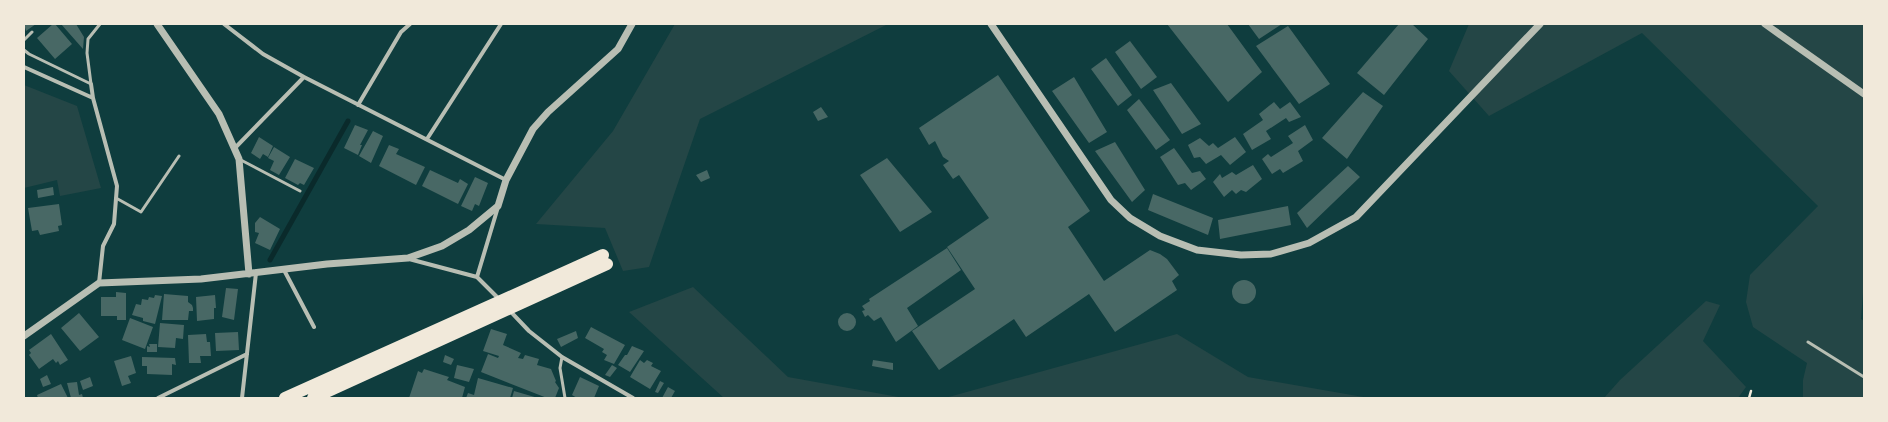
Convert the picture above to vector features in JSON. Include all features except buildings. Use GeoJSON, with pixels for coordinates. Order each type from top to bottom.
{"type":"FeatureCollection","features":[{"type":"Feature","properties":{"kind":"highway"},"geometry":{"type":"LineString","coordinates":[[285,398],[605,259],[312,398]]}},
{"type":"Feature","properties":{"kind":"street"},"geometry":{"type":"LineString","coordinates":[[157,24],[218,114],[239,160],[253,274],[242,398]]}},
{"type":"Feature","properties":{"kind":"street"},"geometry":{"type":"LineString","coordinates":[[224,24],[263,54],[304,77],[506,180]]}},
{"type":"Feature","properties":{"kind":"street"},"geometry":{"type":"LineString","coordinates":[[358,105],[401,32],[410,24]]}},
{"type":"Feature","properties":{"kind":"street"},"geometry":{"type":"LineString","coordinates":[[427,139],[501,24]]}},
{"type":"Feature","properties":{"kind":"street"},"geometry":{"type":"LineString","coordinates":[[476,277],[506,180],[533,129],[548,112],[618,49],[632,24]]}},
{"type":"Feature","properties":{"kind":"street"},"geometry":{"type":"LineString","coordinates":[[991,24],[1111,200],[1130,218],[1160,236],[1197,250],[1241,254],[1271,254],[1309,243],[1356,217],[1540,24]]}},
{"type":"Feature","properties":{"kind":"street"},"geometry":{"type":"LineString","coordinates":[[1764,24],[1864,94]]}},
{"type":"Feature","properties":{"kind":"street"},"geometry":{"type":"LineString","coordinates":[[24,67],[93,98]]}},
{"type":"Feature","properties":{"kind":"street"},"geometry":{"type":"LineString","coordinates":[[234,149],[304,77]]}},
{"type":"Feature","properties":{"kind":"street"},"geometry":{"type":"LineString","coordinates":[[91,84],[93,98],[117,186],[114,224],[103,246],[99,283]]}},
{"type":"Feature","properties":{"kind":"street"},"geometry":{"type":"LineString","coordinates":[[24,336],[99,283],[201,279],[327,264],[408,258],[442,246],[469,230],[498,206]]}},
{"type":"Feature","properties":{"kind":"street"},"geometry":{"type":"LineString","coordinates":[[408,258],[476,277],[529,331],[562,357],[633,398]]}},
{"type":"Feature","properties":{"kind":"street"},"geometry":{"type":"LineString","coordinates":[[284,270],[314,328]]}},
{"type":"Feature","properties":{"kind":"street"},"geometry":{"type":"LineString","coordinates":[[158,398],[247,354]]}},
{"type":"Feature","properties":{"kind":"lane"},"geometry":{"type":"LineString","coordinates":[[91,84],[88,39],[100,24]]}},
{"type":"Feature","properties":{"kind":"lane"},"geometry":{"type":"LineString","coordinates":[[24,40],[32,32]]}},
{"type":"Feature","properties":{"kind":"lane"},"geometry":{"type":"LineString","coordinates":[[24,50],[28,54],[91,84]]}},
{"type":"Feature","properties":{"kind":"lane"},"geometry":{"type":"LineString","coordinates":[[116,198],[141,212],[179,156]]}},
{"type":"Feature","properties":{"kind":"lane"},"geometry":{"type":"LineString","coordinates":[[239,160],[300,191]]}},
{"type":"Feature","properties":{"kind":"lane"},"geometry":{"type":"LineString","coordinates":[[1808,342],[1864,377]]}},
{"type":"Feature","properties":{"kind":"lane"},"geometry":{"type":"LineString","coordinates":[[562,357],[560,368],[565,398]]}},
{"type":"Feature","properties":{"kind":"path"},"geometry":{"type":"LineString","coordinates":[[1749,398],[1751,391]]}},
{"type":"Feature","properties":{"kind":"shaded area"},"geometry":{"type":"Polygon","coordinates":[[[675,24],[888,24],[700,119],[649,267],[623,271],[605,228],[536,224],[613,131],[675,24]]]}},
{"type":"Feature","properties":{"kind":"shaded area"},"geometry":{"type":"Polygon","coordinates":[[[1469,24],[1864,24],[1864,280],[1861,319],[1864,321],[1864,398],[1803,398],[1803,380],[1807,363],[1753,327],[1746,302],[1750,275],[1818,206],[1642,33],[1489,116],[1449,71],[1469,24]]]}},
{"type":"Feature","properties":{"kind":"shaded area"},"geometry":{"type":"Polygon","coordinates":[[[24,85],[77,106],[101,188],[60,196],[57,180],[24,188],[24,85]]]}},
{"type":"Feature","properties":{"kind":"shaded area"},"geometry":{"type":"Polygon","coordinates":[[[693,287],[788,377],[904,398],[724,398],[629,312],[693,287]]]}},
{"type":"Feature","properties":{"kind":"shaded area"},"geometry":{"type":"Polygon","coordinates":[[[1706,301],[1720,305],[1703,341],[1746,387],[1738,398],[1604,398],[1620,380],[1706,301]]]}},
{"type":"Feature","properties":{"kind":"shaded area"},"geometry":{"type":"Polygon","coordinates":[[[1177,334],[1248,377],[1369,398],[945,398],[1177,334]]]}},
{"type":"Feature","properties":{"kind":"waterway"},"geometry":{"type":"LineString","coordinates":[[270,260],[348,121]]}}]}
